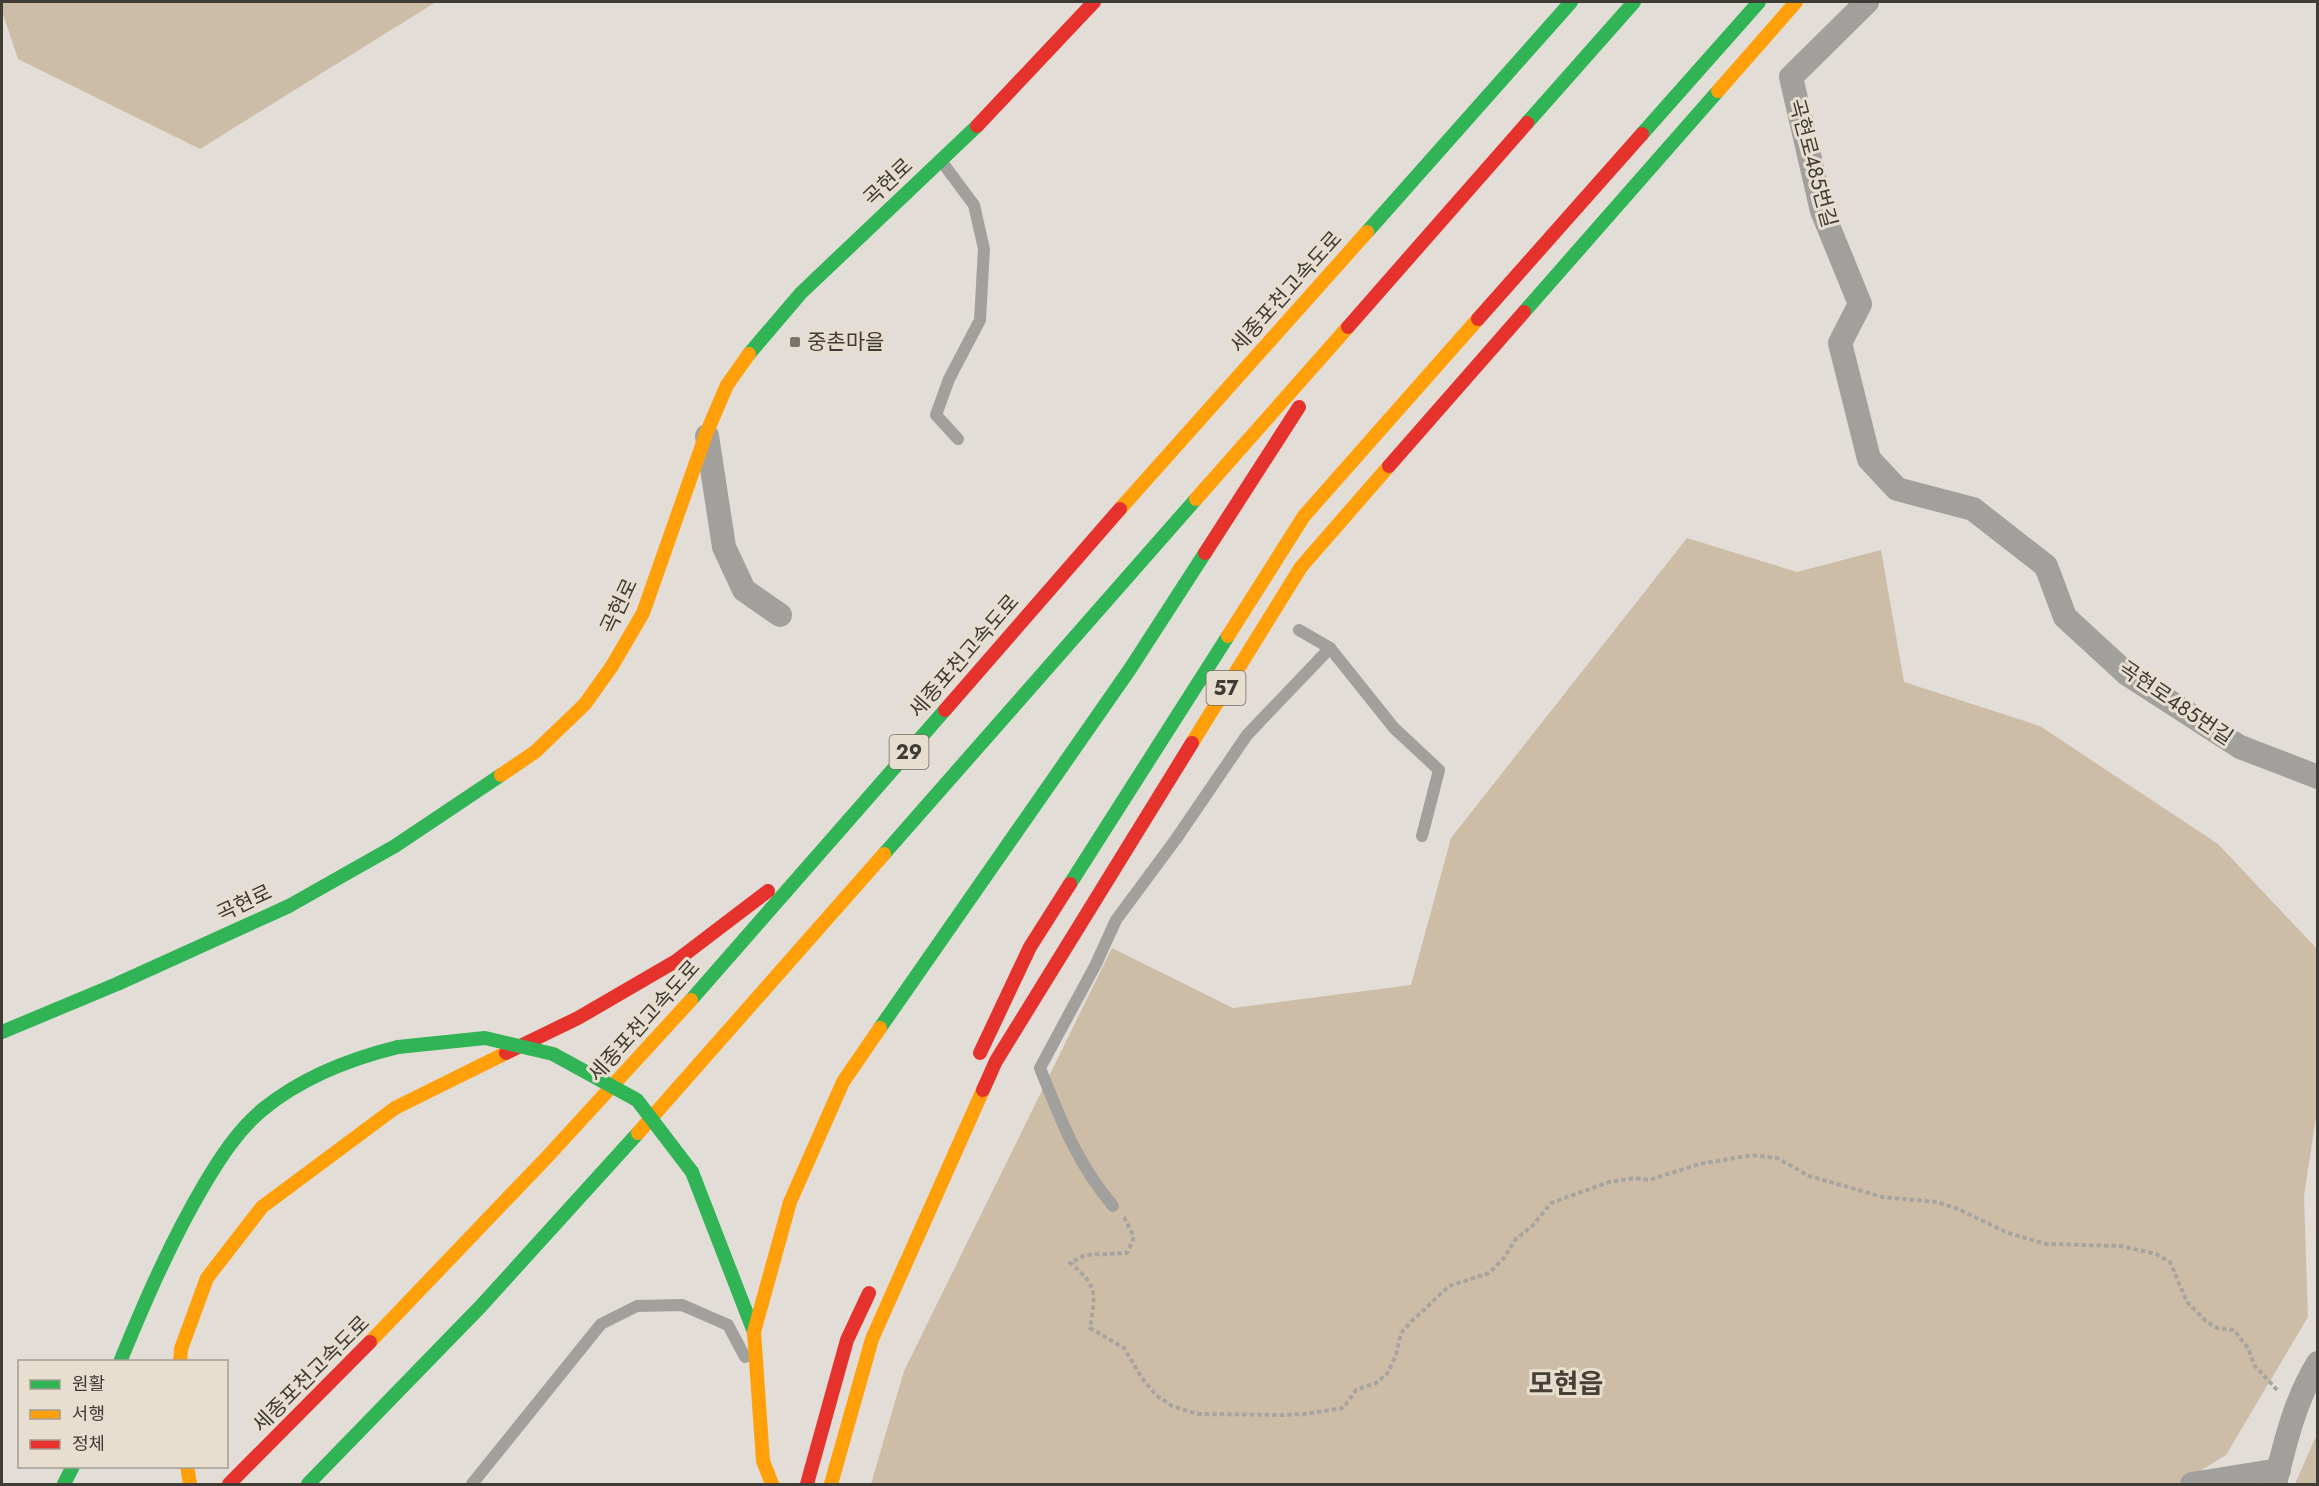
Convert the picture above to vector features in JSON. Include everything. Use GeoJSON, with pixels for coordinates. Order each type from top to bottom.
{"type":"FeatureCollection","features":[{"type":"Feature","properties":{"kind":"main road","name":"곡현로"},"geometry":{"type":"LineString","coordinates":[[2,1032],[117,984],[289,906],[395,846],[535,752],[585,704],[612,666],[643,613],[706,434],[727,385],[758,341],[801,293],[942,161],[1015,88],[1094,2]]}},
{"type":"Feature","properties":{"kind":"main road","name":"세종포천고속도로"},"geometry":{"type":"LineString","coordinates":[[229,1485],[349,1366],[542,1165],[734,953],[1077,558],[1571,2]]}},
{"type":"Feature","properties":{"kind":"main road","name":"29"},"geometry":{"type":"LineString","coordinates":[[308,1485],[482,1306],[577,1202],[1634,2]]}},
{"type":"Feature","properties":{"kind":"main road","name":"57"},"geometry":{"type":"LineString","coordinates":[[975,1064],[1029,947],[1304,516],[1759,2]]}},
{"type":"Feature","properties":{"kind":"main road","name":"57"},"geometry":{"type":"LineString","coordinates":[[831,1485],[872,1339],[996,1061],[1301,567],[1796,2]]}},
{"type":"Feature","properties":{"kind":"main road"},"geometry":{"type":"LineString","coordinates":[[754,1332],[789,1202],[843,1082],[1130,669],[1359,315]]}},
{"type":"Feature","properties":{"kind":"main road"},"geometry":{"type":"LineString","coordinates":[[180,1360],[181,1349],[207,1278],[262,1207],[395,1108],[578,1018],[676,961],[760,899],[888,776]]}},
{"type":"Feature","properties":{"kind":"main road"},"geometry":{"type":"LineString","coordinates":[[121,1360],[163,1259],[193,1203],[230,1143],[262,1111],[295,1087],[328,1068],[364,1054],[398,1047],[485,1038],[553,1054],[637,1100],[692,1172],[754,1332],[763,1461],[772,1485]]}},
{"type":"Feature","properties":{"kind":"main road"},"geometry":{"type":"LineString","coordinates":[[807,1485],[847,1340],[877,1276]]}},
{"type":"Feature","properties":{"kind":"main road"},"geometry":{"type":"LineString","coordinates":[[64,1485],[72,1468]]}},
{"type":"Feature","properties":{"kind":"main road"},"geometry":{"type":"LineString","coordinates":[[187,1468],[190,1485]]}},
{"type":"Feature","properties":{"kind":"street","name":"곡현로485번길"},"geometry":{"type":"LineString","coordinates":[[1868,2],[1791,77],[1822,211],[1860,303],[1840,343],[1869,459],[1897,489],[1973,509],[2046,566],[2065,616],[2127,674],[2240,747],[2318,777]]}},
{"type":"Feature","properties":{"kind":"street"},"geometry":{"type":"LineString","coordinates":[[706,434],[724,547],[744,590],[780,615]]}},
{"type":"Feature","properties":{"kind":"street"},"geometry":{"type":"LineString","coordinates":[[2192,1485],[2277,1477],[2286,1436],[2308,1378],[2318,1363]]}},
{"type":"Feature","properties":{"kind":"lane"},"geometry":{"type":"LineString","coordinates":[[942,161],[974,206],[984,249],[980,320],[949,379],[936,415],[958,438]]}},
{"type":"Feature","properties":{"kind":"lane"},"geometry":{"type":"LineString","coordinates":[[1299,630],[1330,648],[1394,728],[1439,770],[1422,836]]}},
{"type":"Feature","properties":{"kind":"lane"},"geometry":{"type":"LineString","coordinates":[[1113,1206],[1086,1171],[1064,1129],[1040,1068],[1096,964],[1116,920],[1176,839],[1247,735],[1330,648]]}},
{"type":"Feature","properties":{"kind":"lane"},"geometry":{"type":"LineString","coordinates":[[472,1485],[601,1324],[637,1306],[682,1305],[729,1325],[757,1379]]}},
{"type":"Feature","properties":{"kind":"path"},"geometry":{"type":"LineString","coordinates":[[1113,1206],[1122,1212],[1134,1237],[1127,1253],[1084,1255],[1070,1263],[1083,1273],[1095,1295],[1090,1328],[1124,1348],[1142,1378],[1156,1395],[1172,1406],[1198,1414],[1294,1414],[1343,1408],[1356,1390],[1376,1383],[1387,1374],[1396,1355],[1401,1333],[1412,1321],[1449,1286],[1490,1273],[1504,1258],[1515,1240],[1533,1225],[1551,1203],[1609,1182],[1635,1178],[1649,1180],[1700,1164],[1752,1155],[1777,1158],[1809,1176],[1891,1199],[1937,1202],[1958,1209],[2008,1233],[2046,1244],[2121,1246],[2156,1254],[2170,1262],[2187,1302],[2207,1322],[2217,1328],[2234,1330],[2248,1348],[2254,1365],[2274,1388],[2298,1405]]}},
{"type":"Feature","properties":{"kind":"shaded area"},"geometry":{"type":"Polygon","coordinates":[[[2,2],[436,2],[200,149],[18,59],[2,11],[2,2]]]}},
{"type":"Feature","properties":{"kind":"shaded area"},"geometry":{"type":"Polygon","coordinates":[[[1687,538],[1797,572],[1881,550],[1904,682],[2040,726],[2218,844],[2317,949],[2317,1110],[2304,1196],[2308,1317],[2226,1455],[2179,1484],[871,1484],[904,1371],[1112,948],[1233,1008],[1411,985],[1451,838],[1687,538]]]}},
{"type":"Feature","properties":{"kind":"shaded area"},"geometry":{"type":"Polygon","coordinates":[[[2317,1434],[2317,1484],[2295,1484],[2317,1434]]]}},
{"type":"Feature","properties":{"kind":"traffic: fast"},"geometry":{"type":"LineString","coordinates":[[1367,232],[1571,2]]}},
{"type":"Feature","properties":{"kind":"traffic: fast"},"geometry":{"type":"LineString","coordinates":[[1527,123],[1634,2]]}},
{"type":"Feature","properties":{"kind":"traffic: fast"},"geometry":{"type":"LineString","coordinates":[[1642,134],[1759,2]]}},
{"type":"Feature","properties":{"kind":"traffic: fast"},"geometry":{"type":"LineString","coordinates":[[1524,312],[1718,91]]}},
{"type":"Feature","properties":{"kind":"traffic: fast"},"geometry":{"type":"LineString","coordinates":[[749,354],[801,293],[977,126]]}},
{"type":"Feature","properties":{"kind":"traffic: fast"},"geometry":{"type":"LineString","coordinates":[[884,854],[1196,499]]}},
{"type":"Feature","properties":{"kind":"traffic: fast"},"geometry":{"type":"LineString","coordinates":[[880,1028],[1130,669],[1205,553]]}},
{"type":"Feature","properties":{"kind":"traffic: fast"},"geometry":{"type":"LineString","coordinates":[[1070,884],[1228,636]]}},
{"type":"Feature","properties":{"kind":"traffic: fast"},"geometry":{"type":"LineString","coordinates":[[691,1000],[945,710]]}},
{"type":"Feature","properties":{"kind":"traffic: fast"},"geometry":{"type":"LineString","coordinates":[[2,1032],[117,984],[289,906],[395,846],[501,775]]}},
{"type":"Feature","properties":{"kind":"traffic: fast"},"geometry":{"type":"LineString","coordinates":[[398,1047],[485,1038],[553,1054],[637,1100],[692,1172]]}},
{"type":"Feature","properties":{"kind":"traffic: fast"},"geometry":{"type":"LineString","coordinates":[[121,1360],[180,1228],[216,1165],[245,1126],[277,1098],[310,1079],[362,1057],[398,1047]]}},
{"type":"Feature","properties":{"kind":"traffic: fast"},"geometry":{"type":"LineString","coordinates":[[308,1484],[481,1306],[638,1133]]}},
{"type":"Feature","properties":{"kind":"traffic: fast"},"geometry":{"type":"LineString","coordinates":[[692,1172],[754,1332]]}},
{"type":"Feature","properties":{"kind":"traffic: fast"},"geometry":{"type":"LineString","coordinates":[[64,1484],[72,1468]]}},
{"type":"Feature","properties":{"kind":"traffic: slow"},"geometry":{"type":"LineString","coordinates":[[1718,91],[1796,2]]}},
{"type":"Feature","properties":{"kind":"traffic: slow"},"geometry":{"type":"LineString","coordinates":[[1120,509],[1367,232]]}},
{"type":"Feature","properties":{"kind":"traffic: slow"},"geometry":{"type":"LineString","coordinates":[[1228,636],[1304,516],[1478,319]]}},
{"type":"Feature","properties":{"kind":"traffic: slow"},"geometry":{"type":"LineString","coordinates":[[1196,499],[1348,327]]}},
{"type":"Feature","properties":{"kind":"traffic: slow"},"geometry":{"type":"LineString","coordinates":[[501,775],[535,752],[585,704],[612,666],[643,613],[706,434],[727,385],[749,354]]}},
{"type":"Feature","properties":{"kind":"traffic: slow"},"geometry":{"type":"LineString","coordinates":[[1192,743],[1301,567],[1389,466]]}},
{"type":"Feature","properties":{"kind":"traffic: slow"},"geometry":{"type":"LineString","coordinates":[[638,1133],[884,854]]}},
{"type":"Feature","properties":{"kind":"traffic: slow"},"geometry":{"type":"LineString","coordinates":[[370,1342],[548,1156],[691,1000]]}},
{"type":"Feature","properties":{"kind":"traffic: slow"},"geometry":{"type":"LineString","coordinates":[[772,1484],[763,1461],[754,1332],[790,1202],[843,1082],[880,1028]]}},
{"type":"Feature","properties":{"kind":"traffic: slow"},"geometry":{"type":"LineString","coordinates":[[180,1360],[181,1349],[207,1278],[262,1207],[395,1108],[506,1053]]}},
{"type":"Feature","properties":{"kind":"traffic: slow"},"geometry":{"type":"LineString","coordinates":[[831,1484],[872,1339],[983,1090]]}},
{"type":"Feature","properties":{"kind":"traffic: slow"},"geometry":{"type":"LineString","coordinates":[[187,1468],[190,1484]]}},
{"type":"Feature","properties":{"kind":"traffic: jam"},"geometry":{"type":"LineString","coordinates":[[977,126],[1094,2]]}},
{"type":"Feature","properties":{"kind":"traffic: jam"},"geometry":{"type":"LineString","coordinates":[[1348,327],[1527,123]]}},
{"type":"Feature","properties":{"kind":"traffic: jam"},"geometry":{"type":"LineString","coordinates":[[1478,319],[1642,134]]}},
{"type":"Feature","properties":{"kind":"traffic: jam"},"geometry":{"type":"LineString","coordinates":[[1389,466],[1524,312]]}},
{"type":"Feature","properties":{"kind":"traffic: jam"},"geometry":{"type":"LineString","coordinates":[[1205,553],[1299,407]]}},
{"type":"Feature","properties":{"kind":"traffic: jam"},"geometry":{"type":"LineString","coordinates":[[945,710],[1120,509]]}},
{"type":"Feature","properties":{"kind":"traffic: jam"},"geometry":{"type":"LineString","coordinates":[[983,1090],[996,1061],[1192,743]]}},
{"type":"Feature","properties":{"kind":"traffic: jam"},"geometry":{"type":"LineString","coordinates":[[980,1053],[1030,947],[1070,884]]}},
{"type":"Feature","properties":{"kind":"traffic: jam"},"geometry":{"type":"LineString","coordinates":[[506,1053],[578,1018],[676,961],[768,891]]}},
{"type":"Feature","properties":{"kind":"traffic: jam"},"geometry":{"type":"LineString","coordinates":[[807,1484],[847,1340],[869,1293]]}},
{"type":"Feature","properties":{"kind":"traffic: jam"},"geometry":{"type":"LineString","coordinates":[[229,1484],[370,1342]]}},
{"type":"Feature","properties":{"kind":"place","name":"중촌마을"},"geometry":{"type":"Point","coordinates":[795,342]}},
{"type":"Feature","properties":{"kind":"district","name":"모현읍"},"geometry":{"type":"Point","coordinates":[1566,1384]}}]}
